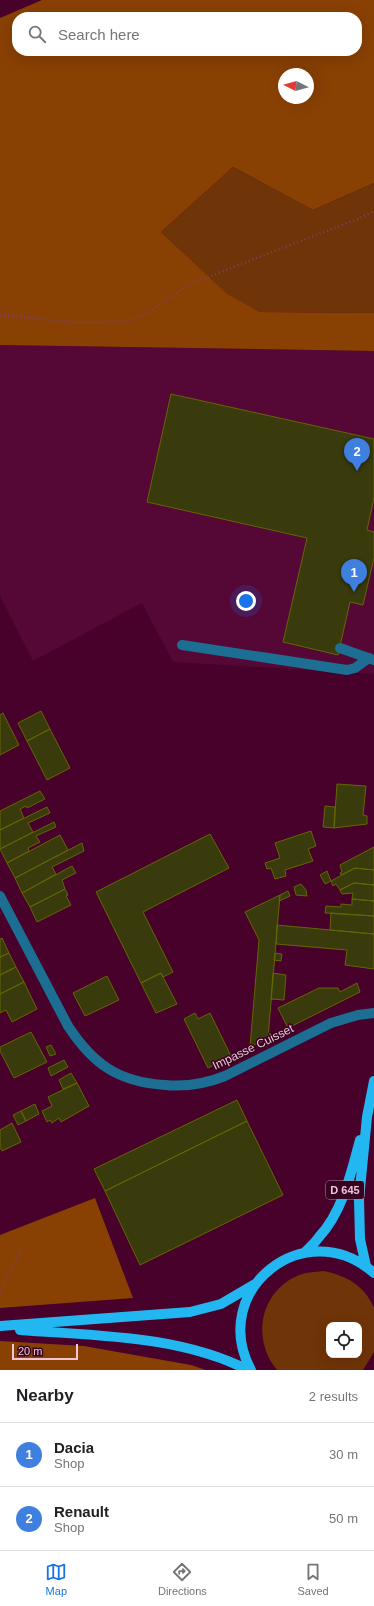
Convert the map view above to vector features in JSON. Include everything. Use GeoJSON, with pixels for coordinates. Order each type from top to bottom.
{"type":"FeatureCollection","features":[{"type":"Feature","properties":{"kind":"main road","name":"D 645"},"geometry":{"type":"LineString","coordinates":[[370,1269],[360,1239],[359,1213],[367,1118],[374,1081]]}},
{"type":"Feature","properties":{"kind":"main road","name":"D 645"},"geometry":{"type":"LineString","coordinates":[[304,1253],[320,1237],[334,1215],[346,1187],[367,1118]]}},
{"type":"Feature","properties":{"kind":"main road"},"geometry":{"type":"LineString","coordinates":[[251,1370],[243,1349],[241,1323],[245,1303],[261,1276],[285,1259],[304,1253],[326,1251],[347,1256],[370,1269]]}},
{"type":"Feature","properties":{"kind":"main road"},"geometry":{"type":"LineString","coordinates":[[0,1327],[190,1312],[221,1304],[255,1284]]}},
{"type":"Feature","properties":{"kind":"main road"},"geometry":{"type":"LineString","coordinates":[[0,1327],[109,1337],[192,1349],[216,1356],[248,1370]]}},
{"type":"Feature","properties":{"kind":"street"},"geometry":{"type":"LineString","coordinates":[[182,645],[347,670],[355,668],[371,659]]}},
{"type":"Feature","properties":{"kind":"street"},"geometry":{"type":"LineString","coordinates":[[340,648],[371,659]]}},
{"type":"Feature","properties":{"kind":"street","name":"Impasse Cuisset"},"geometry":{"type":"LineString","coordinates":[[0,896],[76,1039],[106,1068],[128,1079],[155,1085],[179,1086],[213,1081],[331,1023],[358,1015],[374,1013]]}},
{"type":"Feature","properties":{"kind":"path"},"geometry":{"type":"LineString","coordinates":[[0,315],[80,324],[129,321],[149,312],[190,284],[360,218],[374,211]]}},
{"type":"Feature","properties":{"kind":"path"},"geometry":{"type":"LineString","coordinates":[[0,1293],[23,1244]]}},
{"type":"Feature","properties":{"kind":"shaded area"},"geometry":{"type":"Polygon","coordinates":[[[42,0],[374,0],[374,183],[313,210],[233,167],[161,232],[227,294],[260,312],[374,313],[374,351],[0,345],[0,18],[12,13],[12,56],[362,56],[362,12],[14,12],[42,0]]]}},
{"type":"Feature","properties":{"kind":"shaded area"},"geometry":{"type":"Polygon","coordinates":[[[233,167],[313,210],[374,183],[374,313],[260,312],[227,295],[161,232],[233,167]]]}},
{"type":"Feature","properties":{"kind":"shaded area"},"geometry":{"type":"Polygon","coordinates":[[[0,345],[374,351],[374,674],[173,662],[142,603],[33,661],[0,596],[0,345]]]}},
{"type":"Feature","properties":{"kind":"shaded area"},"geometry":{"type":"Polygon","coordinates":[[[95,1198],[133,1298],[0,1308],[0,1235],[95,1198]]]}},
{"type":"Feature","properties":{"kind":"shaded area"},"geometry":{"type":"Polygon","coordinates":[[[323,1271],[339,1275],[354,1283],[370,1300],[374,1308],[374,1352],[363,1370],[277,1370],[269,1358],[264,1344],[262,1331],[268,1304],[275,1292],[286,1282],[299,1275],[323,1271]]]}},
{"type":"Feature","properties":{"kind":"shaded area"},"geometry":{"type":"Polygon","coordinates":[[[0,1341],[84,1346],[191,1365],[206,1370],[0,1370],[0,1341]]]}},
{"type":"Feature","properties":{"kind":"building"},"geometry":{"type":"Polygon","coordinates":[[[171,394],[374,439],[374,498],[367,530],[374,532],[374,558],[363,605],[350,602],[338,655],[283,642],[307,538],[147,502],[171,394]]]}},
{"type":"Feature","properties":{"kind":"building"},"geometry":{"type":"Polygon","coordinates":[[[41,711],[50,729],[27,741],[18,723],[41,711]]]}},
{"type":"Feature","properties":{"kind":"building"},"geometry":{"type":"Polygon","coordinates":[[[3,713],[19,745],[0,755],[0,715],[3,713]]]}},
{"type":"Feature","properties":{"kind":"building"},"geometry":{"type":"Polygon","coordinates":[[[50,729],[70,768],[47,780],[27,741],[50,729]]]}},
{"type":"Feature","properties":{"kind":"building"},"geometry":{"type":"Polygon","coordinates":[[[337,784],[366,786],[363,815],[367,816],[367,824],[334,828],[337,784]]]}},
{"type":"Feature","properties":{"kind":"building"},"geometry":{"type":"Polygon","coordinates":[[[40,791],[45,799],[27,808],[26,806],[20,809],[24,818],[0,830],[0,811],[40,791]]]}},
{"type":"Feature","properties":{"kind":"building"},"geometry":{"type":"Polygon","coordinates":[[[325,806],[335,807],[334,828],[323,827],[325,806]]]}},
{"type":"Feature","properties":{"kind":"building"},"geometry":{"type":"Polygon","coordinates":[[[47,807],[50,813],[28,823],[33,832],[0,849],[0,830],[47,807]]]}},
{"type":"Feature","properties":{"kind":"building"},"geometry":{"type":"Polygon","coordinates":[[[54,822],[56,827],[36,836],[40,842],[28,848],[29,851],[7,863],[0,849],[54,822]]]}},
{"type":"Feature","properties":{"kind":"building"},"geometry":{"type":"Polygon","coordinates":[[[311,831],[316,846],[308,849],[313,861],[285,870],[286,876],[275,879],[271,868],[267,869],[265,863],[280,858],[275,843],[311,831]]]}},
{"type":"Feature","properties":{"kind":"building"},"geometry":{"type":"Polygon","coordinates":[[[210,834],[229,868],[143,912],[173,972],[163,977],[161,973],[141,983],[96,892],[210,834]]]}},
{"type":"Feature","properties":{"kind":"building"},"geometry":{"type":"Polygon","coordinates":[[[60,835],[68,850],[15,878],[7,863],[60,835]]]}},
{"type":"Feature","properties":{"kind":"building"},"geometry":{"type":"Polygon","coordinates":[[[82,843],[84,851],[52,867],[56,874],[22,893],[15,878],[82,843]]]}},
{"type":"Feature","properties":{"kind":"building"},"geometry":{"type":"Polygon","coordinates":[[[374,847],[374,870],[355,868],[341,875],[340,873],[342,872],[340,865],[374,847]]]}},
{"type":"Feature","properties":{"kind":"building"},"geometry":{"type":"Polygon","coordinates":[[[72,866],[76,873],[62,880],[65,889],[30,907],[22,893],[72,866]]]}},
{"type":"Feature","properties":{"kind":"building"},"geometry":{"type":"Polygon","coordinates":[[[355,868],[374,870],[374,885],[354,883],[340,890],[336,884],[333,886],[331,881],[355,868]]]}},
{"type":"Feature","properties":{"kind":"building"},"geometry":{"type":"Polygon","coordinates":[[[327,871],[331,881],[325,884],[320,875],[327,871]]]}},
{"type":"Feature","properties":{"kind":"building"},"geometry":{"type":"Polygon","coordinates":[[[354,883],[374,885],[374,901],[352,899],[353,893],[342,894],[340,890],[354,883]]]}},
{"type":"Feature","properties":{"kind":"building"},"geometry":{"type":"Polygon","coordinates":[[[301,884],[306,890],[307,896],[296,895],[294,887],[301,884]]]}},
{"type":"Feature","properties":{"kind":"building"},"geometry":{"type":"Polygon","coordinates":[[[65,889],[68,895],[66,896],[71,905],[37,922],[30,907],[65,889]]]}},
{"type":"Feature","properties":{"kind":"building"},"geometry":{"type":"Polygon","coordinates":[[[288,891],[290,896],[279,901],[280,895],[288,891]]]}},
{"type":"Feature","properties":{"kind":"building"},"geometry":{"type":"Polygon","coordinates":[[[280,895],[268,1038],[250,1047],[259,940],[245,912],[280,895]]]}},
{"type":"Feature","properties":{"kind":"building"},"geometry":{"type":"Polygon","coordinates":[[[352,899],[374,901],[374,916],[325,913],[326,906],[341,907],[341,904],[352,905],[352,899]]]}},
{"type":"Feature","properties":{"kind":"building"},"geometry":{"type":"Polygon","coordinates":[[[331,913],[374,916],[374,934],[330,930],[331,913]]]}},
{"type":"Feature","properties":{"kind":"building"},"geometry":{"type":"Polygon","coordinates":[[[277,925],[374,934],[374,969],[345,965],[347,950],[276,944],[277,925]]]}},
{"type":"Feature","properties":{"kind":"building"},"geometry":{"type":"Polygon","coordinates":[[[2,938],[9,953],[0,957],[0,939],[2,938]]]}},
{"type":"Feature","properties":{"kind":"building"},"geometry":{"type":"Polygon","coordinates":[[[9,953],[16,967],[0,975],[0,957],[9,953]]]}},
{"type":"Feature","properties":{"kind":"building"},"geometry":{"type":"Polygon","coordinates":[[[275,953],[282,954],[281,961],[274,960],[275,953]]]}},
{"type":"Feature","properties":{"kind":"building"},"geometry":{"type":"Polygon","coordinates":[[[16,967],[24,982],[0,994],[0,975],[16,967]]]}},
{"type":"Feature","properties":{"kind":"building"},"geometry":{"type":"Polygon","coordinates":[[[161,973],[177,1004],[156,1013],[141,983],[161,973]]]}},
{"type":"Feature","properties":{"kind":"building"},"geometry":{"type":"Polygon","coordinates":[[[273,973],[286,975],[284,1000],[271,999],[273,973]]]}},
{"type":"Feature","properties":{"kind":"building"},"geometry":{"type":"Polygon","coordinates":[[[107,976],[119,1000],[85,1016],[73,993],[107,976]]]}},
{"type":"Feature","properties":{"kind":"building"},"geometry":{"type":"Polygon","coordinates":[[[24,982],[37,1009],[12,1022],[6,1010],[0,1013],[0,994],[24,982]]]}},
{"type":"Feature","properties":{"kind":"building"},"geometry":{"type":"Polygon","coordinates":[[[357,983],[360,992],[288,1028],[278,1008],[319,988],[338,988],[340,992],[357,983]]]}},
{"type":"Feature","properties":{"kind":"building"},"geometry":{"type":"Polygon","coordinates":[[[195,1013],[198,1019],[210,1013],[231,1056],[208,1068],[184,1019],[195,1013]]]}},
{"type":"Feature","properties":{"kind":"building"},"geometry":{"type":"Polygon","coordinates":[[[31,1032],[47,1062],[14,1078],[0,1051],[0,1047],[31,1032]]]}},
{"type":"Feature","properties":{"kind":"building"},"geometry":{"type":"Polygon","coordinates":[[[51,1045],[56,1054],[50,1056],[46,1047],[51,1045]]]}},
{"type":"Feature","properties":{"kind":"building"},"geometry":{"type":"Polygon","coordinates":[[[64,1060],[68,1067],[51,1076],[48,1068],[64,1060]]]}},
{"type":"Feature","properties":{"kind":"building"},"geometry":{"type":"Polygon","coordinates":[[[71,1073],[77,1083],[63,1089],[59,1080],[71,1073]]]}},
{"type":"Feature","properties":{"kind":"building"},"geometry":{"type":"Polygon","coordinates":[[[77,1083],[89,1106],[61,1122],[59,1118],[52,1123],[50,1120],[47,1122],[42,1111],[52,1106],[48,1097],[77,1083]]]}},
{"type":"Feature","properties":{"kind":"building"},"geometry":{"type":"Polygon","coordinates":[[[237,1100],[247,1121],[105,1191],[94,1169],[237,1100]]]}},
{"type":"Feature","properties":{"kind":"building"},"geometry":{"type":"Polygon","coordinates":[[[35,1104],[39,1114],[26,1121],[21,1111],[35,1104]]]}},
{"type":"Feature","properties":{"kind":"building"},"geometry":{"type":"Polygon","coordinates":[[[21,1111],[26,1121],[18,1125],[13,1115],[21,1111]]]}},
{"type":"Feature","properties":{"kind":"building"},"geometry":{"type":"Polygon","coordinates":[[[247,1121],[283,1195],[140,1265],[105,1191],[247,1121]]]}},
{"type":"Feature","properties":{"kind":"building"},"geometry":{"type":"Polygon","coordinates":[[[12,1123],[21,1142],[2,1151],[0,1147],[0,1130],[12,1123]]]}},
{"type":"Feature","properties":{"kind":"place","name":"Renault"},"geometry":{"type":"Point","coordinates":[357,471]}},
{"type":"Feature","properties":{"kind":"place","name":"Dacia"},"geometry":{"type":"Point","coordinates":[354,592]}}]}
